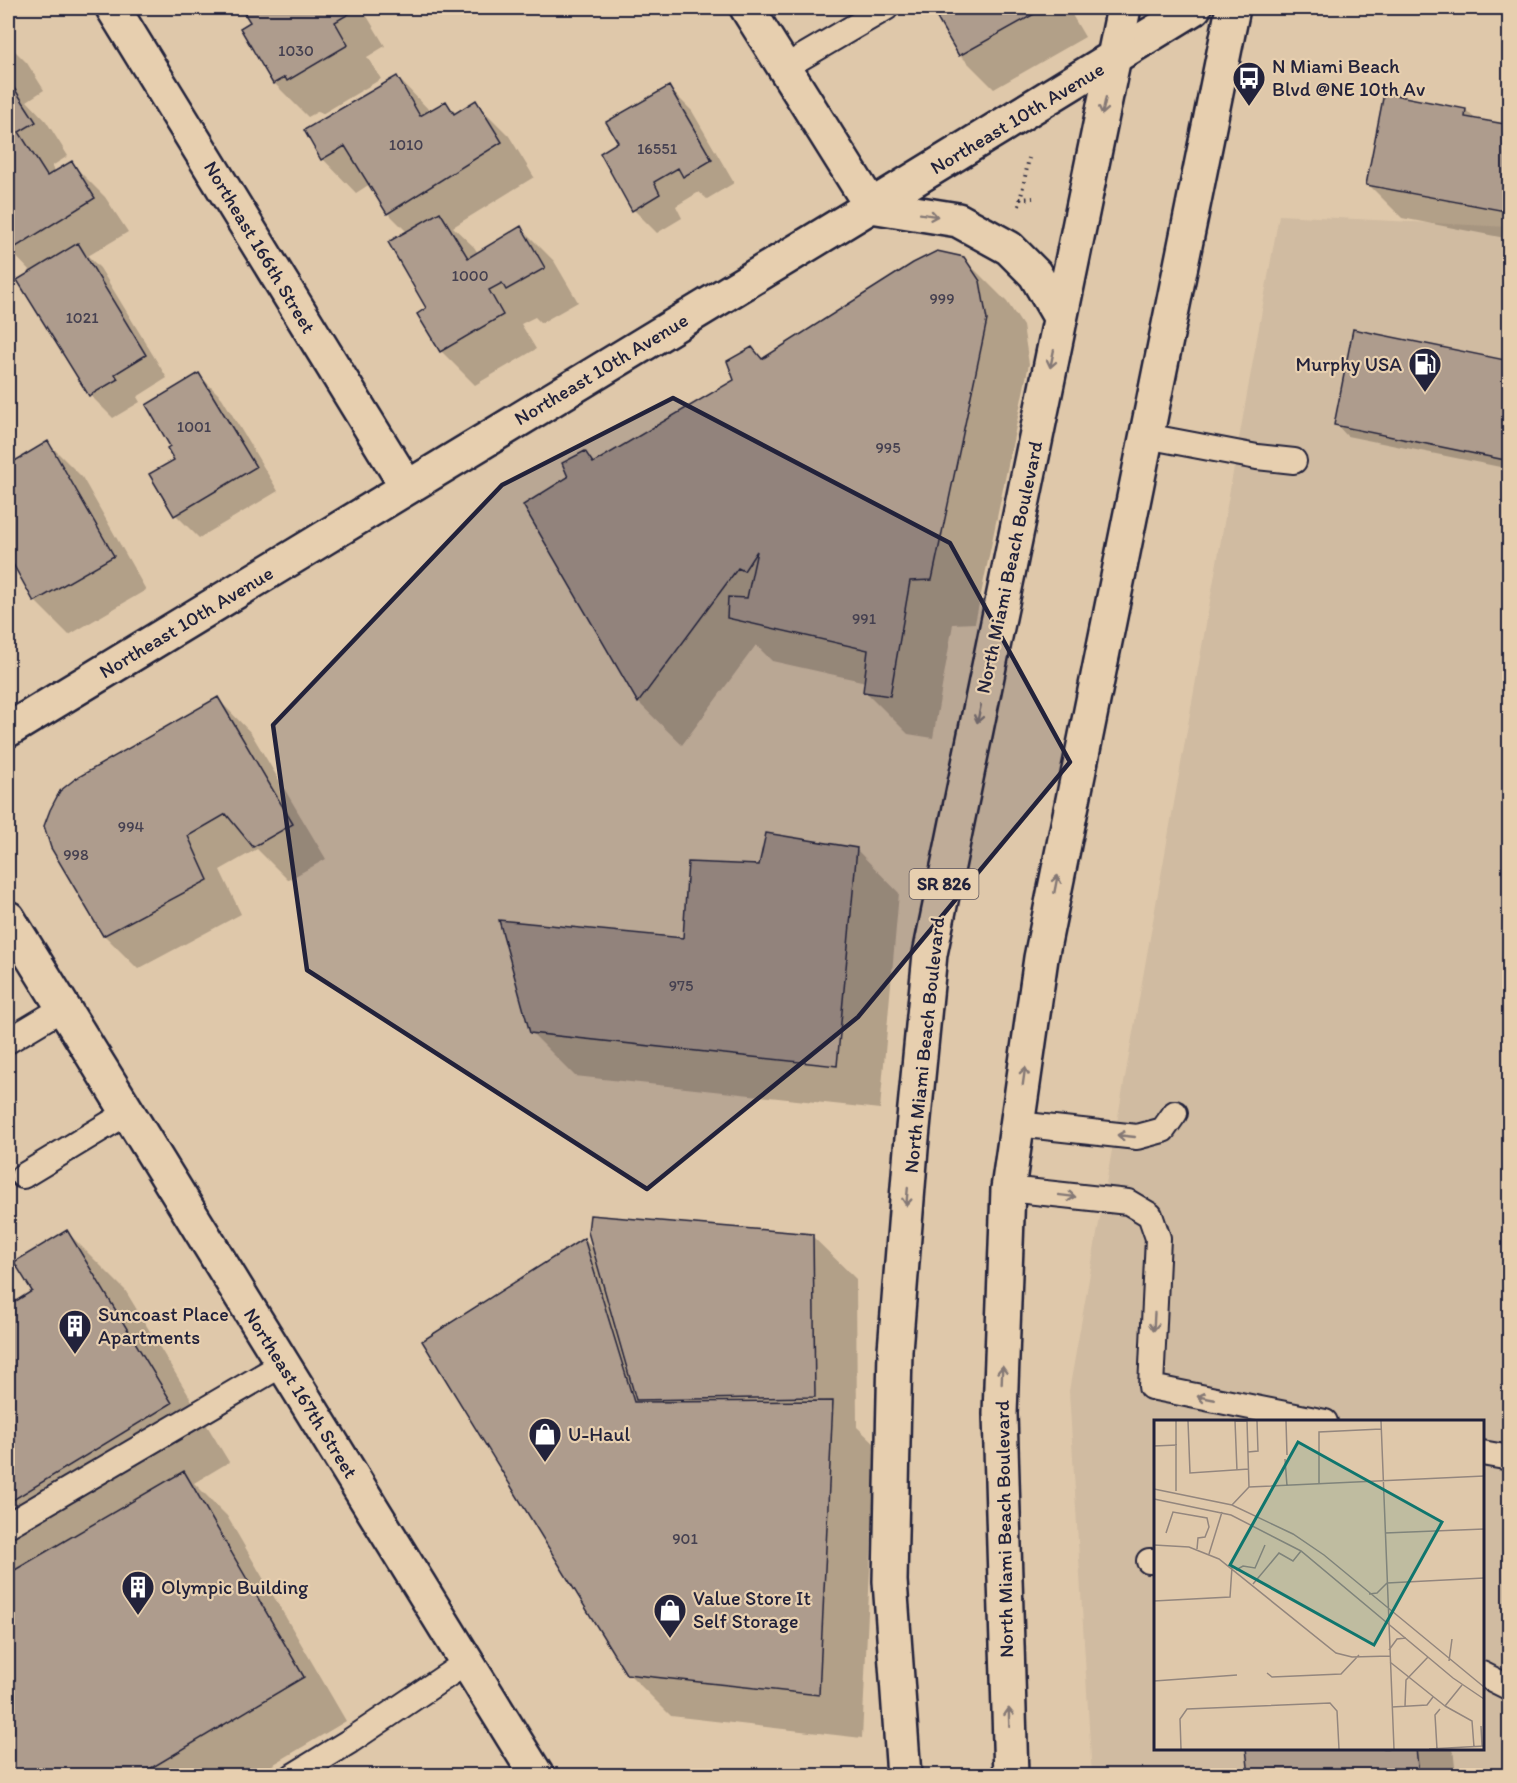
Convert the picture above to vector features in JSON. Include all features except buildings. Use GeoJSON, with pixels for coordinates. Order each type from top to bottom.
{"type":"FeatureCollection","features":[{"type":"Feature","properties":{"kind":"main road","name":"Northeast 166th Street"},"geometry":{"type":"LineString","coordinates":[[113,8],[407,487]]}},
{"type":"Feature","properties":{"kind":"main road"},"geometry":{"type":"LineString","coordinates":[[747,8],[872,206],[958,220],[1009,248],[1035,274],[1060,317]]}},
{"type":"Feature","properties":{"kind":"main road","name":"North Miami Beach Boulevard"},"geometry":{"type":"LineString","coordinates":[[904,1776],[890,1581],[895,1350],[930,954],[1124,8]]}},
{"type":"Feature","properties":{"kind":"main road","name":"Northeast 10th Avenue"},"geometry":{"type":"LineString","coordinates":[[8,730],[1194,8]]}},
{"type":"Feature","properties":{"kind":"main road","name":"North Miami Beach Boulevard"},"geometry":{"type":"LineString","coordinates":[[1011,1776],[1000,1414],[1008,1189],[1041,958],[1233,8]]}},
{"type":"Feature","properties":{"kind":"main road","name":"Northeast 167th Street"},"geometry":{"type":"LineString","coordinates":[[8,918],[537,1776]]}},
{"type":"Feature","properties":{"kind":"lane"},"geometry":{"type":"LineString","coordinates":[[784,67],[886,8]]}},
{"type":"Feature","properties":{"kind":"lane"},"geometry":{"type":"LineString","coordinates":[[1146,436],[1257,458],[1294,461]]}},
{"type":"Feature","properties":{"kind":"lane"},"geometry":{"type":"LineString","coordinates":[[8,1041],[63,1008]]}},
{"type":"Feature","properties":{"kind":"lane"},"geometry":{"type":"LineString","coordinates":[[22,1176],[127,1113]]}},
{"type":"Feature","properties":{"kind":"lane"},"geometry":{"type":"LineString","coordinates":[[1017,1124],[1137,1137],[1163,1130],[1175,1113]]}},
{"type":"Feature","properties":{"kind":"lane"},"geometry":{"type":"LineString","coordinates":[[1008,1189],[1128,1202],[1150,1215],[1158,1238],[1151,1387],[1315,1420]]}},
{"type":"Feature","properties":{"kind":"lane"},"geometry":{"type":"LineString","coordinates":[[8,1525],[283,1364]]}},
{"type":"Feature","properties":{"kind":"lane"},"geometry":{"type":"LineString","coordinates":[[1484,1453],[1509,1458]]}},
{"type":"Feature","properties":{"kind":"lane"},"geometry":{"type":"LineString","coordinates":[[293,1776],[350,1741],[467,1662]]}},
{"type":"Feature","properties":{"kind":"lane"},"geometry":{"type":"LineString","coordinates":[[1484,1675],[1509,1688]]}},
{"type":"Feature","properties":{"kind":"path"},"geometry":{"type":"LineString","coordinates":[[1018,209],[1030,156]]}},
{"type":"Feature","properties":{"kind":"path"},"geometry":{"type":"LineString","coordinates":[[1020,199],[1033,198]]}},
{"type":"Feature","properties":{"kind":"highlighted area"},"geometry":{"type":"Polygon","coordinates":[[[673,398],[950,543],[1070,762],[858,1017],[647,1189],[307,970],[273,725],[502,485],[673,398]]]}},
{"type":"Feature","properties":{"kind":"shaded area"},"geometry":{"type":"Polygon","coordinates":[[[1279,215],[1509,227],[1509,1775],[1092,1776],[1069,1391],[1279,215]]]}},
{"type":"Feature","properties":{"kind":"place","name":"N Miami Beach Blvd @NE 10th Av"},"geometry":{"type":"Point","coordinates":[1249,107]}},
{"type":"Feature","properties":{"kind":"place","name":"Murphy USA"},"geometry":{"type":"Point","coordinates":[1425,393]}},
{"type":"Feature","properties":{"kind":"place","name":"Suncoast Place Apartments"},"geometry":{"type":"Point","coordinates":[75,1355]}},
{"type":"Feature","properties":{"kind":"place","name":"U-Haul"},"geometry":{"type":"Point","coordinates":[545,1463]}},
{"type":"Feature","properties":{"kind":"place","name":"Olympic Building"},"geometry":{"type":"Point","coordinates":[138,1616]}},
{"type":"Feature","properties":{"kind":"place","name":"Value Store It Self Storage"},"geometry":{"type":"Point","coordinates":[670,1639]}}]}
